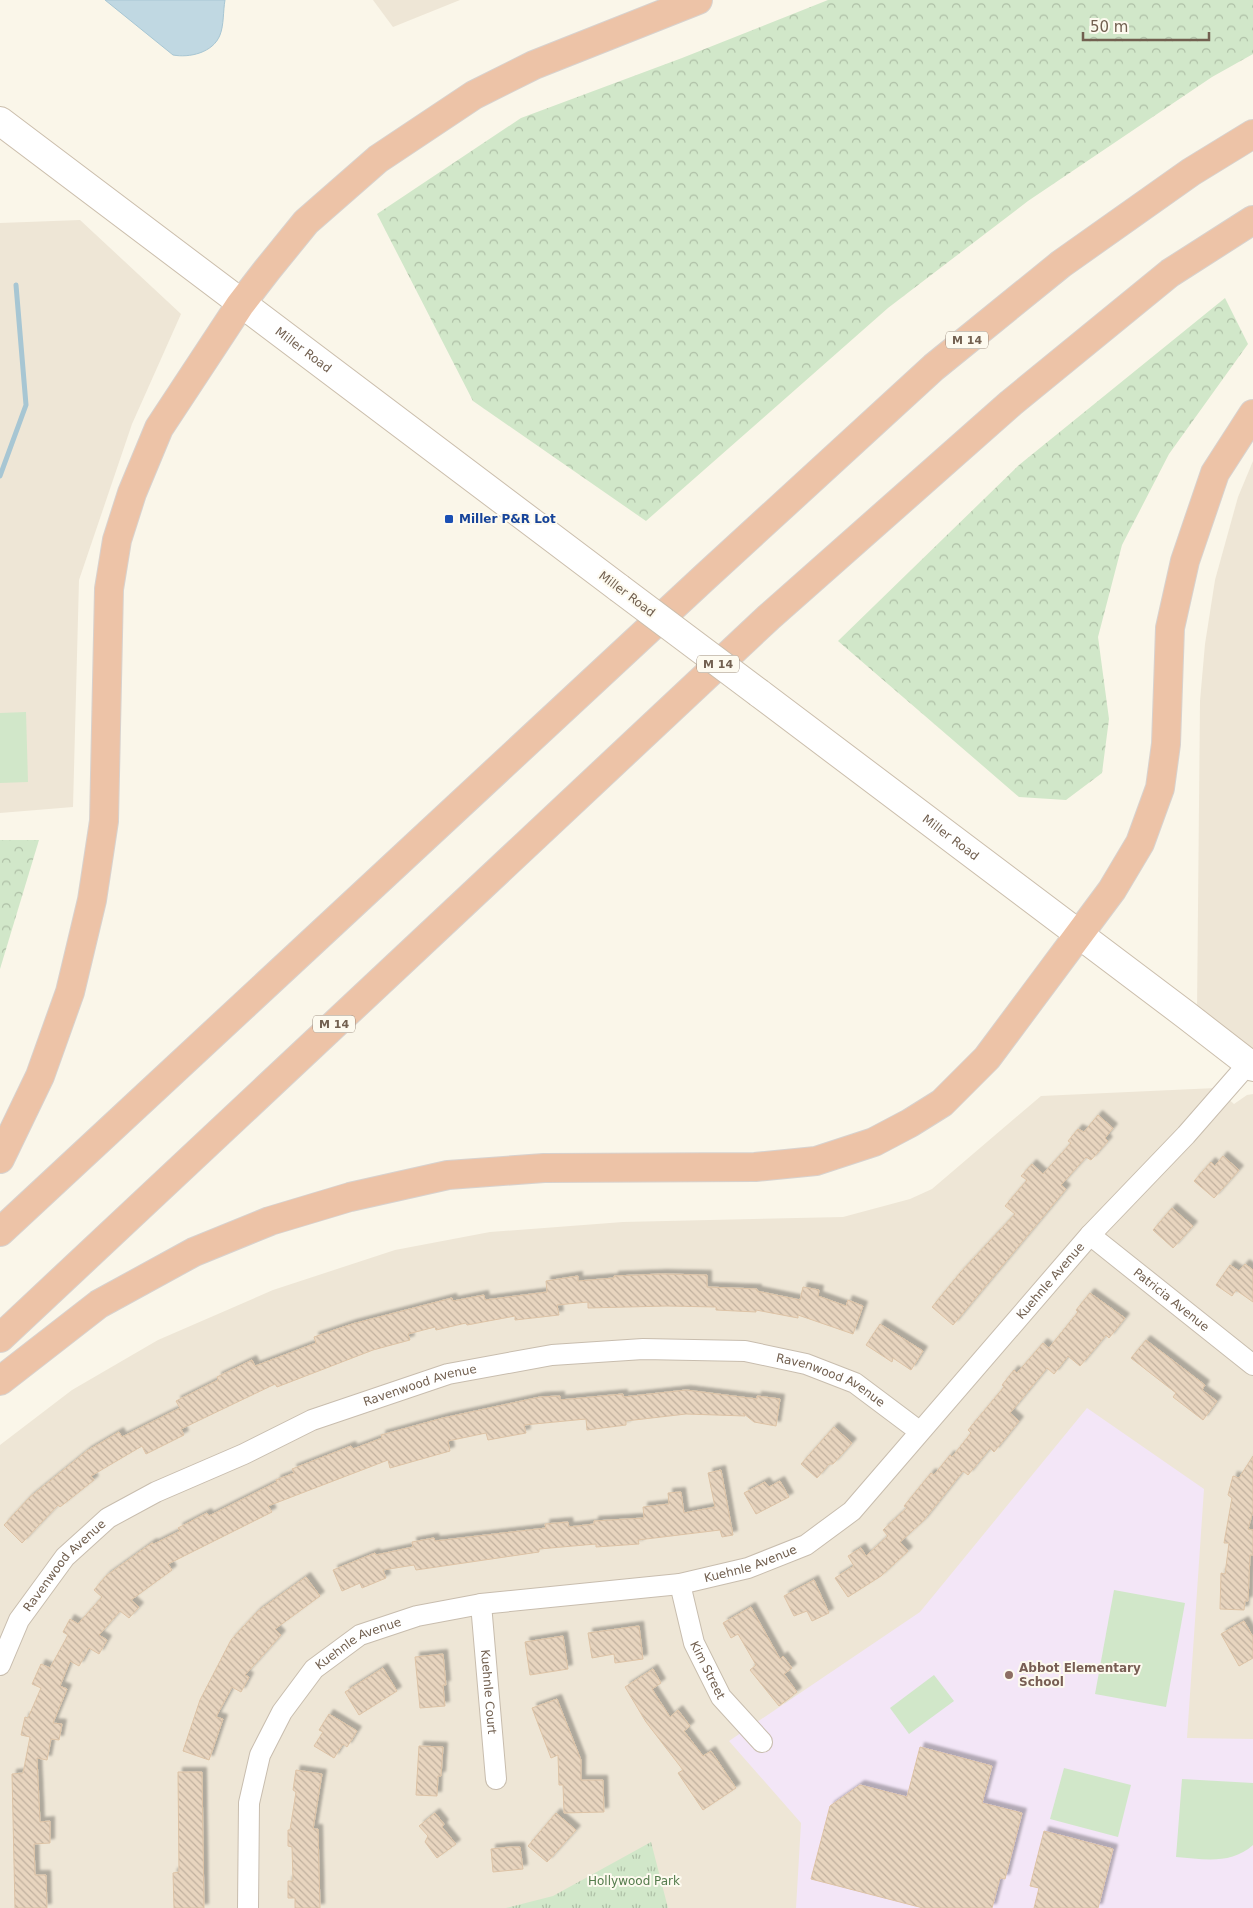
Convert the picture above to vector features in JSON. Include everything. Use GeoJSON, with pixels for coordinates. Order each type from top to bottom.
{"type":"FeatureCollection","features":[{"type":"Feature","properties":{"kind":"highway"},"geometry":{"type":"LineString","coordinates":[[0,1159],[40,1076],[70,992],[92,900],[104,821],[110,589],[117,540],[132,493],[159,428],[240,304],[306,222],[378,159],[474,95],[534,65],[698,0]]}},
{"type":"Feature","properties":{"kind":"highway","name":"M 14"},"geometry":{"type":"LineString","coordinates":[[0,1232],[705,577],[934,367],[1061,264],[1191,172],[1253,134]]}},
{"type":"Feature","properties":{"kind":"highway","name":"M 14"},"geometry":{"type":"LineString","coordinates":[[0,1338],[769,617],[1011,403],[1170,273],[1253,220]]}},
{"type":"Feature","properties":{"kind":"highway"},"geometry":{"type":"LineString","coordinates":[[0,1381],[99,1304],[194,1252],[270,1221],[350,1197],[448,1175],[544,1168],[754,1167],[816,1161],[874,1142],[942,1103],[987,1058],[1080,934],[1122,874],[1140,842],[1160,788],[1166,744],[1170,628],[1185,561],[1215,473],[1253,414]]}},
{"type":"Feature","properties":{"kind":"main road","name":"Miller Road"},"geometry":{"type":"LineString","coordinates":[[0,122],[1080,934],[1251,1066]]}},
{"type":"Feature","properties":{"kind":"street","name":"Kuehnle Avenue"},"geometry":{"type":"LineString","coordinates":[[248,1908],[249,1803],[260,1755],[282,1712],[314,1669],[360,1635],[417,1616],[480,1604],[680,1584],[748,1568],[806,1545],[852,1511],[919,1431],[1090,1235],[1251,1066]]}},
{"type":"Feature","properties":{"kind":"street","name":"Patricia Avenue"},"geometry":{"type":"LineString","coordinates":[[1090,1235],[1253,1365]]}},
{"type":"Feature","properties":{"kind":"street","name":"Ravenwood Avenue"},"geometry":{"type":"LineString","coordinates":[[0,1665],[19,1620],[65,1557],[108,1518],[156,1492],[244,1454],[312,1420],[448,1374],[552,1355],[643,1349],[745,1350],[806,1364],[855,1383],[919,1431]]}},
{"type":"Feature","properties":{"kind":"street","name":"Kim Street"},"geometry":{"type":"LineString","coordinates":[[680,1584],[694,1643],[720,1697],[762,1742]]}},
{"type":"Feature","properties":{"kind":"street","name":"Kuehnle Court"},"geometry":{"type":"LineString","coordinates":[[480,1604],[496,1779]]}},
{"type":"Feature","properties":{"kind":"shaded area"},"geometry":{"type":"Polygon","coordinates":[[[373,0],[460,0],[393,27],[373,0]]]}},
{"type":"Feature","properties":{"kind":"shaded area"},"geometry":{"type":"Polygon","coordinates":[[[80,220],[181,314],[132,424],[79,580],[73,807],[0,813],[0,223],[80,220]]]}},
{"type":"Feature","properties":{"kind":"shaded area"},"geometry":{"type":"Polygon","coordinates":[[[1253,461],[1253,1053],[1197,1011],[1200,701],[1205,644],[1215,580],[1238,497],[1253,461]]]}},
{"type":"Feature","properties":{"kind":"shaded area"},"geometry":{"type":"Polygon","coordinates":[[[1216,1088],[1234,1104],[1247,1095],[1253,1094],[1253,1908],[0,1908],[0,1445],[72,1390],[158,1340],[273,1290],[395,1250],[490,1232],[623,1222],[843,1217],[910,1199],[932,1189],[1041,1096],[1216,1088]]]}},
{"type":"Feature","properties":{"kind":"shaded area","name":"Abbot Elementary School"},"geometry":{"type":"Polygon","coordinates":[[[1087,1408],[1204,1489],[1187,1738],[1253,1739],[1253,1908],[796,1908],[801,1823],[729,1741],[920,1612],[1087,1408]]]}},
{"type":"Feature","properties":{"kind":"green space"},"geometry":{"type":"Polygon","coordinates":[[[828,0],[1253,0],[1253,54],[1212,77],[1028,201],[888,308],[646,521],[473,401],[377,214],[521,118],[682,58],[828,0]]]}},
{"type":"Feature","properties":{"kind":"green space"},"geometry":{"type":"Polygon","coordinates":[[[1225,298],[1248,344],[1169,454],[1122,545],[1098,637],[1109,719],[1102,773],[1066,800],[1019,797],[838,641],[1019,465],[1225,298]]]}},
{"type":"Feature","properties":{"kind":"green space"},"geometry":{"type":"Polygon","coordinates":[[[26,712],[28,782],[0,783],[0,713],[26,712]]]}},
{"type":"Feature","properties":{"kind":"green space"},"geometry":{"type":"Polygon","coordinates":[[[0,840],[39,840],[0,969],[0,840]]]}},
{"type":"Feature","properties":{"kind":"green space"},"geometry":{"type":"Polygon","coordinates":[[[1114,1590],[1185,1603],[1166,1707],[1095,1694],[1114,1590]]]}},
{"type":"Feature","properties":{"kind":"green space"},"geometry":{"type":"Polygon","coordinates":[[[934,1675],[954,1701],[909,1734],[890,1708],[934,1675]]]}},
{"type":"Feature","properties":{"kind":"green space"},"geometry":{"type":"Polygon","coordinates":[[[1064,1768],[1131,1785],[1118,1837],[1050,1819],[1064,1768]]]}},
{"type":"Feature","properties":{"kind":"green space"},"geometry":{"type":"Polygon","coordinates":[[[1182,1779],[1253,1783],[1253,1845],[1235,1856],[1226,1858],[1176,1857],[1182,1779]]]}},
{"type":"Feature","properties":{"kind":"green space","name":"Hollywood Park"},"geometry":{"type":"Polygon","coordinates":[[[651,1842],[668,1908],[506,1908],[553,1896],[651,1842]]]}},
{"type":"Feature","properties":{"kind":"water"},"geometry":{"type":"Polygon","coordinates":[[[105,0],[225,0],[220,35],[212,46],[200,53],[186,56],[173,55],[105,0]]]}},
{"type":"Feature","properties":{"kind":"building"},"geometry":{"type":"Polygon","coordinates":[[[1098,1115],[1113,1128],[1105,1138],[1108,1141],[1091,1160],[1086,1157],[1061,1185],[1066,1189],[953,1325],[932,1307],[960,1273],[1015,1214],[1005,1206],[1027,1180],[1021,1176],[1032,1164],[1043,1174],[1071,1143],[1068,1141],[1078,1129],[1084,1132],[1098,1115]]]}},
{"type":"Feature","properties":{"kind":"building"},"geometry":{"type":"Polygon","coordinates":[[[1223,1156],[1239,1170],[1214,1198],[1194,1181],[1211,1162],[1215,1166],[1223,1156]]]}},
{"type":"Feature","properties":{"kind":"building"},"geometry":{"type":"Polygon","coordinates":[[[1172,1208],[1193,1226],[1173,1248],[1153,1230],[1172,1208]]]}},
{"type":"Feature","properties":{"kind":"building"},"geometry":{"type":"Polygon","coordinates":[[[1245,1264],[1253,1270],[1253,1302],[1236,1290],[1232,1296],[1216,1285],[1230,1265],[1239,1271],[1245,1264]]]}},
{"type":"Feature","properties":{"kind":"building"},"geometry":{"type":"Polygon","coordinates":[[[707,1275],[707,1287],[757,1289],[757,1291],[800,1300],[803,1287],[819,1290],[818,1296],[846,1306],[848,1300],[863,1306],[853,1334],[798,1315],[798,1318],[756,1310],[756,1312],[716,1310],[716,1307],[588,1308],[588,1302],[557,1305],[559,1315],[515,1320],[515,1316],[467,1325],[466,1323],[436,1330],[435,1327],[408,1334],[410,1340],[373,1350],[277,1387],[275,1384],[181,1429],[184,1435],[146,1454],[142,1446],[91,1476],[94,1480],[60,1507],[58,1505],[22,1543],[4,1525],[29,1498],[87,1451],[119,1432],[122,1437],[180,1408],[176,1401],[218,1380],[217,1377],[252,1360],[255,1366],[316,1343],[314,1337],[352,1324],[452,1298],[453,1301],[484,1295],[485,1300],[547,1292],[546,1281],[578,1276],[578,1281],[614,1278],[614,1276],[707,1275]]]}},
{"type":"Feature","properties":{"kind":"building"},"geometry":{"type":"Polygon","coordinates":[[[1090,1293],[1125,1318],[1109,1338],[1106,1335],[1080,1366],[1068,1356],[1054,1374],[1047,1368],[1010,1413],[1019,1421],[994,1452],[990,1448],[968,1475],[963,1471],[923,1521],[900,1542],[908,1551],[881,1576],[848,1597],[835,1578],[854,1566],[848,1556],[861,1548],[866,1556],[888,1536],[883,1530],[907,1508],[904,1506],[931,1473],[934,1475],[950,1455],[952,1457],[971,1433],[968,1430],[1004,1387],[1002,1385],[1014,1370],[1017,1373],[1043,1343],[1049,1348],[1078,1312],[1076,1310],[1090,1293]]]}},
{"type":"Feature","properties":{"kind":"building"},"geometry":{"type":"Polygon","coordinates":[[[880,1324],[923,1351],[911,1370],[893,1358],[892,1362],[866,1345],[880,1324]]]}},
{"type":"Feature","properties":{"kind":"building"},"geometry":{"type":"Polygon","coordinates":[[[1146,1340],[1205,1385],[1202,1390],[1217,1401],[1203,1420],[1173,1397],[1176,1393],[1131,1358],[1146,1340]]]}},
{"type":"Feature","properties":{"kind":"building"},"geometry":{"type":"Polygon","coordinates":[[[686,1390],[757,1399],[757,1396],[780,1399],[776,1426],[754,1422],[743,1413],[745,1416],[686,1414],[626,1421],[626,1425],[587,1430],[586,1419],[524,1425],[526,1433],[488,1440],[486,1433],[448,1441],[450,1451],[390,1468],[388,1460],[268,1506],[272,1512],[168,1564],[172,1570],[131,1600],[139,1607],[129,1618],[120,1611],[99,1635],[107,1640],[99,1654],[89,1648],[79,1666],[70,1661],[60,1686],[67,1689],[53,1723],[62,1724],[59,1740],[51,1739],[47,1760],[37,1758],[40,1822],[50,1821],[50,1843],[34,1844],[35,1875],[46,1875],[47,1908],[15,1908],[12,1774],[23,1773],[30,1737],[21,1735],[25,1717],[28,1718],[41,1688],[32,1684],[41,1664],[50,1668],[68,1635],[63,1632],[70,1619],[78,1624],[102,1597],[94,1590],[106,1576],[152,1543],[154,1544],[180,1531],[178,1528],[207,1513],[209,1516],[277,1482],[276,1480],[294,1473],[292,1469],[351,1446],[353,1449],[382,1438],[381,1435],[443,1418],[540,1397],[560,1396],[560,1400],[623,1394],[623,1397],[686,1390]]]}},
{"type":"Feature","properties":{"kind":"building"},"geometry":{"type":"Polygon","coordinates":[[[834,1427],[852,1443],[817,1478],[801,1464],[834,1427]]]}},
{"type":"Feature","properties":{"kind":"building"},"geometry":{"type":"Polygon","coordinates":[[[1253,1456],[1253,1511],[1248,1529],[1253,1530],[1253,1555],[1250,1555],[1248,1601],[1245,1601],[1244,1610],[1220,1609],[1221,1573],[1225,1574],[1229,1543],[1224,1543],[1232,1498],[1228,1495],[1233,1476],[1239,1478],[1253,1456]]]}},
{"type":"Feature","properties":{"kind":"building"},"geometry":{"type":"Polygon","coordinates":[[[721,1470],[733,1535],[722,1537],[720,1530],[638,1540],[639,1544],[596,1547],[596,1544],[539,1549],[539,1552],[416,1570],[414,1565],[383,1570],[386,1578],[362,1588],[360,1583],[342,1591],[333,1570],[375,1553],[376,1555],[413,1547],[412,1542],[434,1538],[435,1541],[546,1528],[545,1524],[568,1522],[569,1527],[594,1524],[594,1521],[644,1518],[643,1507],[669,1504],[668,1493],[681,1492],[684,1513],[715,1507],[708,1473],[721,1470]]]}},
{"type":"Feature","properties":{"kind":"building"},"geometry":{"type":"Polygon","coordinates":[[[780,1481],[789,1497],[756,1514],[744,1493],[765,1482],[769,1487],[780,1481]]]}},
{"type":"Feature","properties":{"kind":"building"},"geometry":{"type":"Polygon","coordinates":[[[306,1577],[320,1596],[275,1629],[281,1635],[245,1675],[249,1677],[241,1692],[232,1687],[216,1717],[223,1719],[209,1760],[183,1751],[200,1700],[231,1640],[257,1612],[306,1577]]]}},
{"type":"Feature","properties":{"kind":"building"},"geometry":{"type":"Polygon","coordinates":[[[814,1580],[829,1613],[812,1621],[807,1611],[794,1616],[784,1596],[814,1580]]]}},
{"type":"Feature","properties":{"kind":"building"},"geometry":{"type":"Polygon","coordinates":[[[751,1607],[780,1659],[783,1656],[792,1668],[784,1674],[797,1692],[779,1706],[750,1670],[756,1665],[738,1634],[731,1638],[723,1623],[751,1607]]]}},
{"type":"Feature","properties":{"kind":"building"},"geometry":{"type":"Polygon","coordinates":[[[1244,1621],[1253,1637],[1253,1658],[1239,1666],[1221,1634],[1244,1621]]]}},
{"type":"Feature","properties":{"kind":"building"},"geometry":{"type":"Polygon","coordinates":[[[639,1626],[643,1659],[615,1663],[614,1654],[592,1658],[588,1633],[639,1626]]]}},
{"type":"Feature","properties":{"kind":"building"},"geometry":{"type":"Polygon","coordinates":[[[563,1636],[568,1669],[530,1675],[525,1642],[563,1636]]]}},
{"type":"Feature","properties":{"kind":"building"},"geometry":{"type":"Polygon","coordinates":[[[443,1654],[446,1685],[443,1685],[445,1706],[420,1708],[415,1657],[443,1654]]]}},
{"type":"Feature","properties":{"kind":"building"},"geometry":{"type":"Polygon","coordinates":[[[383,1668],[397,1691],[359,1715],[345,1692],[383,1668]]]}},
{"type":"Feature","properties":{"kind":"building"},"geometry":{"type":"Polygon","coordinates":[[[653,1669],[661,1683],[652,1689],[670,1717],[678,1710],[690,1726],[684,1731],[703,1756],[711,1751],[736,1788],[703,1810],[678,1773],[683,1770],[646,1722],[625,1687],[653,1669]]]}},
{"type":"Feature","properties":{"kind":"building"},"geometry":{"type":"Polygon","coordinates":[[[557,1699],[581,1760],[581,1780],[603,1780],[604,1812],[564,1813],[563,1785],[559,1785],[558,1755],[551,1758],[532,1708],[557,1699]]]}},
{"type":"Feature","properties":{"kind":"building"},"geometry":{"type":"Polygon","coordinates":[[[329,1714],[357,1731],[347,1747],[343,1744],[334,1758],[314,1746],[323,1732],[319,1730],[329,1714]]]}},
{"type":"Feature","properties":{"kind":"building"},"geometry":{"type":"Polygon","coordinates":[[[419,1746],[443,1747],[441,1776],[438,1776],[437,1796],[416,1795],[419,1746]]]}},
{"type":"Feature","properties":{"kind":"building"},"geometry":{"type":"Polygon","coordinates":[[[920,1747],[992,1766],[982,1803],[1022,1813],[1005,1879],[1000,1878],[992,1908],[923,1908],[811,1879],[830,1806],[860,1785],[907,1797],[920,1747]]]}},
{"type":"Feature","properties":{"kind":"building"},"geometry":{"type":"Polygon","coordinates":[[[296,1770],[322,1774],[313,1829],[318,1829],[320,1908],[295,1908],[295,1898],[288,1898],[288,1881],[293,1881],[292,1847],[288,1846],[288,1830],[290,1830],[296,1792],[293,1790],[296,1770]]]}},
{"type":"Feature","properties":{"kind":"building"},"geometry":{"type":"Polygon","coordinates":[[[178,1772],[202,1772],[204,1908],[174,1908],[173,1873],[179,1872],[178,1772]]]}},
{"type":"Feature","properties":{"kind":"building"},"geometry":{"type":"Polygon","coordinates":[[[435,1813],[444,1824],[442,1827],[456,1844],[437,1858],[425,1842],[428,1836],[419,1826],[435,1813]]]}},
{"type":"Feature","properties":{"kind":"building"},"geometry":{"type":"Polygon","coordinates":[[[556,1813],[576,1830],[547,1862],[528,1846],[556,1813]]]}},
{"type":"Feature","properties":{"kind":"building"},"geometry":{"type":"Polygon","coordinates":[[[1044,1831],[1113,1849],[1098,1908],[1034,1908],[1039,1888],[1030,1886],[1044,1831]]]}},
{"type":"Feature","properties":{"kind":"building"},"geometry":{"type":"Polygon","coordinates":[[[520,1847],[523,1869],[493,1872],[491,1849],[520,1847]]]}},
{"type":"Feature","properties":{"kind":"waterway"},"geometry":{"type":"LineString","coordinates":[[0,476],[26,405],[16,285]]}},
{"type":"Feature","properties":{"kind":"place","name":"Miller P&R Lot"},"geometry":{"type":"Point","coordinates":[449,519]}},
{"type":"Feature","properties":{"kind":"place","name":"Abbot Elementary School"},"geometry":{"type":"Point","coordinates":[1009,1675]}}]}
